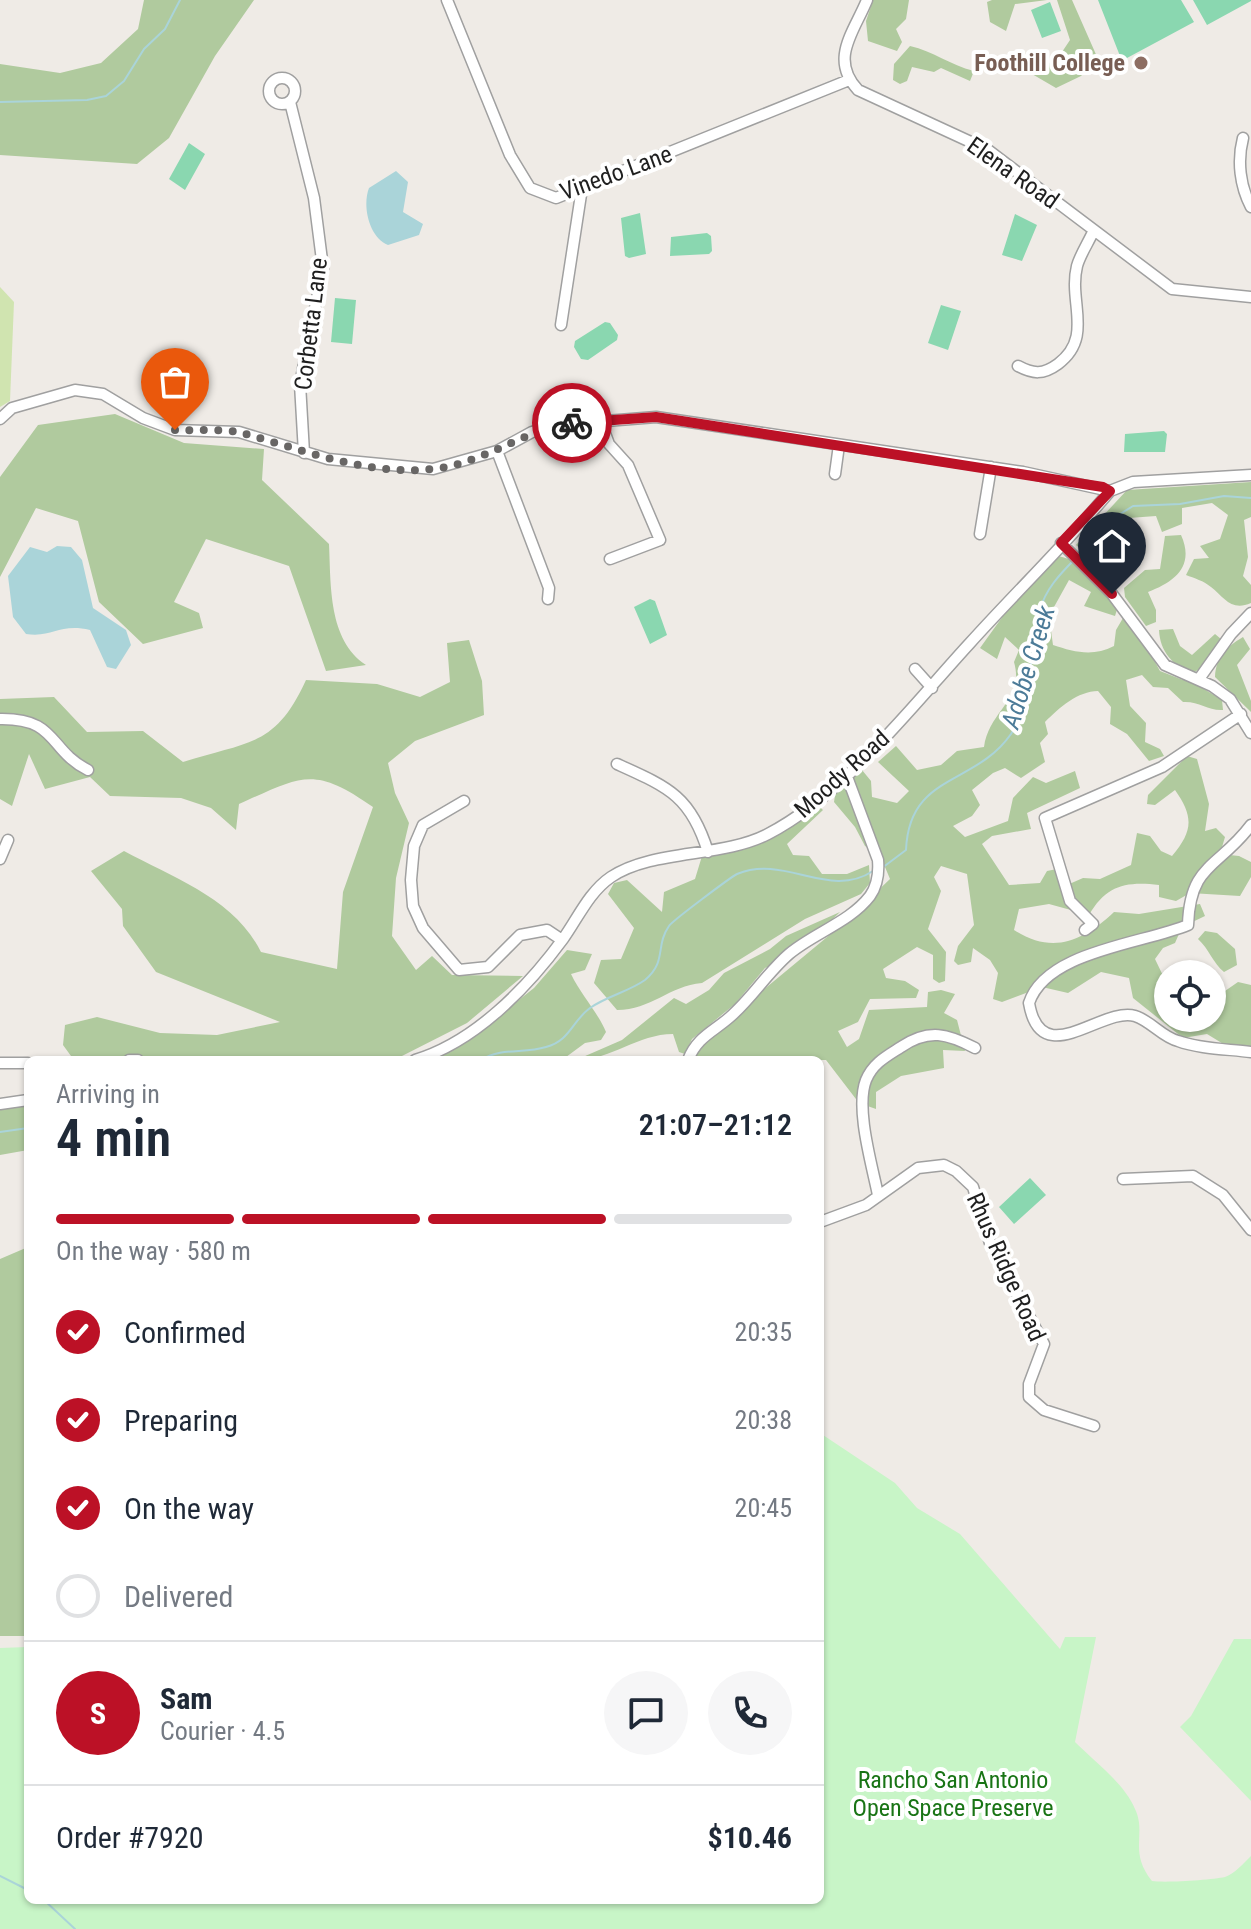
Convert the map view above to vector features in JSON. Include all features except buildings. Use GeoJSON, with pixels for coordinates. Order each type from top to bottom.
{"type":"FeatureCollection","features":[{"type":"Feature","properties":{"kind":"street","name":"Vinedo Lane"},"geometry":{"type":"LineString","coordinates":[[447,0],[510,155],[530,188],[556,198],[849,80]]}},
{"type":"Feature","properties":{"kind":"street"},"geometry":{"type":"LineString","coordinates":[[849,80],[843,54],[867,0]]}},
{"type":"Feature","properties":{"kind":"street","name":"Elena Road"},"geometry":{"type":"LineString","coordinates":[[849,80],[870,98],[988,150],[1172,289],[1251,297]]}},
{"type":"Feature","properties":{"kind":"street","name":"Corbetta Lane"},"geometry":{"type":"LineString","coordinates":[[290,102],[314,198],[323,268],[300,384],[304,453]]}},
{"type":"Feature","properties":{"kind":"street"},"geometry":{"type":"LineString","coordinates":[[1243,138],[1240,157],[1242,186],[1251,207]]}},
{"type":"Feature","properties":{"kind":"street"},"geometry":{"type":"LineString","coordinates":[[561,325],[582,188]]}},
{"type":"Feature","properties":{"kind":"street"},"geometry":{"type":"LineString","coordinates":[[1018,366],[1040,373],[1054,367],[1073,350],[1080,323],[1077,267],[1093,232]]}},
{"type":"Feature","properties":{"kind":"street"},"geometry":{"type":"LineString","coordinates":[[0,419],[12,408],[75,390],[103,394],[143,418],[175,430],[239,432],[304,453],[371,466],[433,469],[497,451],[532,432],[600,420],[656,417],[991,467],[1110,491],[1133,482],[1251,475]]}},
{"type":"Feature","properties":{"kind":"street"},"geometry":{"type":"LineString","coordinates":[[600,420],[609,444],[628,465],[660,540],[610,559]]}},
{"type":"Feature","properties":{"kind":"street"},"geometry":{"type":"LineString","coordinates":[[835,474],[839,445]]}},
{"type":"Feature","properties":{"kind":"street"},"geometry":{"type":"LineString","coordinates":[[497,451],[549,588],[548,599]]}},
{"type":"Feature","properties":{"kind":"street"},"geometry":{"type":"LineString","coordinates":[[980,534],[991,467]]}},
{"type":"Feature","properties":{"kind":"street","name":"Moody Road"},"geometry":{"type":"LineString","coordinates":[[425,1056],[442,1049],[474,1028],[528,984],[584,906],[609,878],[637,866],[708,852],[767,835],[804,811],[846,774],[932,688],[1110,491]]}},
{"type":"Feature","properties":{"kind":"street"},"geometry":{"type":"LineString","coordinates":[[1061,543],[1112,594],[1165,665],[1199,679],[1230,699],[1251,733]]}},
{"type":"Feature","properties":{"kind":"street"},"geometry":{"type":"LineString","coordinates":[[1199,679],[1231,634],[1251,613]]}},
{"type":"Feature","properties":{"kind":"street"},"geometry":{"type":"LineString","coordinates":[[915,669],[932,688]]}},
{"type":"Feature","properties":{"kind":"street"},"geometry":{"type":"LineString","coordinates":[[1085,930],[1093,924],[1070,901],[1045,818],[1162,767],[1241,714]]}},
{"type":"Feature","properties":{"kind":"street"},"geometry":{"type":"LineString","coordinates":[[0,719],[25,719],[46,730],[88,770]]}},
{"type":"Feature","properties":{"kind":"street"},"geometry":{"type":"LineString","coordinates":[[617,764],[681,799],[699,823],[708,852]]}},
{"type":"Feature","properties":{"kind":"street"},"geometry":{"type":"LineString","coordinates":[[690,1056],[705,1032],[730,1017],[758,983],[792,952],[846,917],[871,895],[879,872],[878,860],[846,774]]}},
{"type":"Feature","properties":{"kind":"street"},"geometry":{"type":"LineString","coordinates":[[464,801],[423,825],[414,846],[413,906],[423,928],[459,970],[488,967],[520,935],[547,930],[562,940]]}},
{"type":"Feature","properties":{"kind":"street"},"geometry":{"type":"LineString","coordinates":[[1251,825],[1222,856],[1205,867],[1189,898],[1188,925],[1160,937],[1073,960],[1048,974],[1029,1003],[1034,1023],[1048,1033],[1074,1035],[1117,1015],[1135,1016],[1176,1041],[1251,1052]]}},
{"type":"Feature","properties":{"kind":"street"},"geometry":{"type":"LineString","coordinates":[[0,859],[8,840]]}},
{"type":"Feature","properties":{"kind":"street"},"geometry":{"type":"LineString","coordinates":[[878,1195],[865,1128],[864,1083],[871,1071],[879,1061],[910,1040],[947,1034],[975,1048]]}},
{"type":"Feature","properties":{"kind":"street"},"geometry":{"type":"LineString","coordinates":[[0,1063],[24,1063]]}},
{"type":"Feature","properties":{"kind":"street"},"geometry":{"type":"LineString","coordinates":[[0,1104],[24,1101]]}},
{"type":"Feature","properties":{"kind":"street","name":"Rhus Ridge Road"},"geometry":{"type":"LineString","coordinates":[[824,1221],[866,1205],[918,1168],[933,1165],[956,1171],[973,1187],[990,1243],[1044,1344],[1029,1384],[1029,1397],[1044,1410],[1094,1426]]}},
{"type":"Feature","properties":{"kind":"street"},"geometry":{"type":"LineString","coordinates":[[1123,1179],[1193,1176],[1223,1195],[1251,1230]]}},
{"type":"Feature","properties":{"kind":"green space"},"geometry":{"type":"Polygon","coordinates":[[[144,0],[254,0],[215,56],[169,138],[137,164],[0,155],[0,64],[60,73],[101,63],[138,29],[144,0]]]}},
{"type":"Feature","properties":{"kind":"green space"},"geometry":{"type":"Polygon","coordinates":[[[873,0],[909,0],[906,19],[896,29],[902,42],[897,51],[868,41],[866,21],[873,0]]]}},
{"type":"Feature","properties":{"kind":"green space"},"geometry":{"type":"Polygon","coordinates":[[[1047,0],[1015,4],[1006,31],[990,22],[987,2],[1047,0]]]}},
{"type":"Feature","properties":{"kind":"green space"},"geometry":{"type":"Polygon","coordinates":[[[1057,0],[1072,0],[1098,59],[1081,76],[1056,88],[1032,74],[1007,70],[1007,61],[1039,60],[1054,64],[1070,40],[1057,0]]]}},
{"type":"Feature","properties":{"kind":"green space"},"geometry":{"type":"Polygon","coordinates":[[[1098,0],[1181,0],[1194,22],[1127,58],[1120,56],[1098,0]]]}},
{"type":"Feature","properties":{"kind":"green space"},"geometry":{"type":"Polygon","coordinates":[[[1193,0],[1251,0],[1251,1],[1207,25],[1193,0]]]}},
{"type":"Feature","properties":{"kind":"green space"},"geometry":{"type":"Polygon","coordinates":[[[1050,2],[1061,31],[1042,38],[1031,10],[1050,2]]]}},
{"type":"Feature","properties":{"kind":"green space"},"geometry":{"type":"Polygon","coordinates":[[[910,46],[974,71],[970,81],[941,68],[934,72],[912,67],[907,81],[900,84],[893,80],[894,64],[910,46]]]}},
{"type":"Feature","properties":{"kind":"green space"},"geometry":{"type":"Polygon","coordinates":[[[189,143],[205,154],[185,190],[169,179],[189,143]]]}},
{"type":"Feature","properties":{"kind":"green space"},"geometry":{"type":"Polygon","coordinates":[[[640,213],[646,254],[629,258],[625,256],[621,218],[640,213]]]}},
{"type":"Feature","properties":{"kind":"green space"},"geometry":{"type":"Polygon","coordinates":[[[1015,214],[1037,225],[1022,261],[1002,255],[1015,214]]]}},
{"type":"Feature","properties":{"kind":"green space"},"geometry":{"type":"Polygon","coordinates":[[[707,233],[711,236],[712,251],[709,254],[670,256],[671,237],[707,233]]]}},
{"type":"Feature","properties":{"kind":"green space"},"geometry":{"type":"Polygon","coordinates":[[[0,287],[14,302],[10,401],[0,407],[0,287]]]}},
{"type":"Feature","properties":{"kind":"green space"},"geometry":{"type":"Polygon","coordinates":[[[335,298],[356,300],[352,344],[331,342],[335,298]]]}},
{"type":"Feature","properties":{"kind":"green space"},"geometry":{"type":"Polygon","coordinates":[[[941,305],[961,311],[948,350],[928,343],[941,305]]]}},
{"type":"Feature","properties":{"kind":"green space"},"geometry":{"type":"Polygon","coordinates":[[[605,322],[610,323],[618,335],[617,340],[588,360],[581,359],[574,347],[575,341],[605,322]]]}},
{"type":"Feature","properties":{"kind":"green space"},"geometry":{"type":"Polygon","coordinates":[[[115,414],[184,443],[264,449],[262,480],[329,544],[332,594],[338,627],[344,641],[366,665],[326,671],[289,566],[206,539],[174,602],[199,613],[203,628],[143,644],[99,602],[78,521],[36,508],[0,577],[0,477],[38,425],[115,414]]]}},
{"type":"Feature","properties":{"kind":"green space"},"geometry":{"type":"Polygon","coordinates":[[[1164,431],[1167,434],[1165,452],[1124,452],[1125,434],[1164,431]]]}},
{"type":"Feature","properties":{"kind":"green space"},"geometry":{"type":"Polygon","coordinates":[[[1251,482],[1251,517],[1244,520],[1248,557],[1243,576],[1251,585],[1251,603],[1233,605],[1208,585],[1186,575],[1194,559],[1209,558],[1200,546],[1220,539],[1228,515],[1212,503],[1182,508],[1182,524],[1162,532],[1156,516],[1129,518],[1091,558],[1076,545],[1127,490],[1251,482]]]}},
{"type":"Feature","properties":{"kind":"green space"},"geometry":{"type":"Polygon","coordinates":[[[1181,535],[1185,546],[1184,564],[1174,578],[1148,592],[1156,610],[1156,622],[1146,626],[1125,597],[1124,588],[1145,570],[1160,569],[1165,536],[1181,535]]]}},
{"type":"Feature","properties":{"kind":"green space"},"geometry":{"type":"Polygon","coordinates":[[[1058,556],[1085,568],[1119,603],[1115,616],[1084,606],[1091,592],[1069,580],[1049,616],[1053,645],[1084,652],[1106,649],[1114,646],[1116,630],[1123,618],[1131,618],[1160,671],[1183,680],[1196,677],[1204,689],[1222,700],[1223,710],[1213,709],[1183,702],[1168,688],[1153,687],[1142,675],[1126,680],[1130,706],[1146,723],[1145,742],[1160,749],[1164,756],[1149,761],[1127,734],[1110,724],[1111,707],[1098,691],[1076,697],[1063,706],[1045,722],[1048,734],[1040,743],[1045,762],[1021,778],[1005,768],[993,773],[972,790],[980,805],[972,816],[953,826],[965,837],[1008,821],[1013,798],[1033,777],[1046,783],[1075,771],[1080,788],[1027,813],[1031,829],[992,836],[982,844],[1009,885],[1040,883],[1047,871],[1057,869],[1067,885],[1083,878],[1100,879],[1131,865],[1137,833],[1150,836],[1161,851],[1172,856],[1187,831],[1186,808],[1175,790],[1155,805],[1147,804],[1148,795],[1187,756],[1197,759],[1209,804],[1205,831],[1216,828],[1225,837],[1220,854],[1239,856],[1251,862],[1251,877],[1240,896],[1190,893],[1176,901],[1159,897],[1159,885],[1136,884],[1110,892],[1089,915],[1049,904],[1019,909],[1014,930],[1028,938],[1055,943],[1091,931],[1114,912],[1139,914],[1200,904],[1205,916],[1182,927],[1175,943],[1163,948],[1154,960],[1154,1015],[1133,998],[1129,978],[1101,972],[1068,993],[1042,987],[1002,1002],[993,999],[998,973],[990,960],[973,948],[971,962],[958,965],[954,961],[958,946],[974,925],[967,874],[941,866],[934,877],[941,891],[928,929],[946,952],[945,981],[939,983],[933,979],[933,955],[917,947],[883,969],[886,978],[905,981],[919,990],[916,998],[870,999],[858,1022],[838,1031],[847,1047],[859,1039],[869,1010],[927,1007],[928,992],[941,990],[955,994],[944,1013],[957,1020],[965,1051],[943,1050],[944,1068],[901,1076],[876,1092],[876,1109],[859,1103],[824,1056],[694,1056],[698,1044],[844,923],[890,879],[880,855],[865,846],[855,827],[834,802],[837,782],[862,770],[871,781],[872,797],[897,803],[909,791],[878,762],[896,746],[917,770],[941,765],[957,751],[984,747],[992,723],[1015,686],[1014,662],[1019,650],[1005,637],[997,659],[980,648],[1011,605],[1058,556]]]}},
{"type":"Feature","properties":{"kind":"green space"},"geometry":{"type":"Polygon","coordinates":[[[650,599],[655,601],[667,635],[650,644],[634,607],[650,599]]]}},
{"type":"Feature","properties":{"kind":"green space"},"geometry":{"type":"Polygon","coordinates":[[[1173,629],[1180,646],[1192,655],[1215,634],[1221,639],[1209,662],[1192,674],[1173,662],[1162,645],[1159,630],[1173,629]]]}},
{"type":"Feature","properties":{"kind":"green space"},"geometry":{"type":"Polygon","coordinates":[[[1243,637],[1250,649],[1237,665],[1251,701],[1251,712],[1215,677],[1223,653],[1243,637]]]}},
{"type":"Feature","properties":{"kind":"green space"},"geometry":{"type":"Polygon","coordinates":[[[469,640],[482,681],[484,715],[415,741],[388,763],[395,793],[409,823],[396,878],[392,936],[416,970],[432,956],[452,975],[523,976],[467,1023],[402,1056],[71,1056],[63,1045],[65,1025],[97,1017],[160,1033],[217,1035],[280,1022],[156,972],[123,926],[122,909],[91,871],[124,851],[219,904],[250,934],[261,952],[337,969],[343,892],[373,807],[336,785],[307,779],[278,787],[239,804],[236,830],[211,808],[181,798],[110,796],[90,777],[45,789],[29,754],[12,806],[0,799],[0,699],[54,697],[87,732],[143,731],[183,762],[242,745],[271,730],[283,719],[306,680],[377,684],[420,697],[450,682],[447,643],[469,640]]]}},
{"type":"Feature","properties":{"kind":"green space"},"geometry":{"type":"Polygon","coordinates":[[[817,804],[823,810],[787,844],[793,855],[809,856],[822,874],[847,874],[869,865],[870,883],[861,894],[805,919],[702,983],[680,988],[640,1006],[617,1010],[594,983],[601,960],[621,959],[634,928],[608,894],[614,883],[627,880],[662,912],[664,892],[695,879],[702,856],[766,840],[817,804]]]}},
{"type":"Feature","properties":{"kind":"green space"},"geometry":{"type":"Polygon","coordinates":[[[840,912],[796,955],[765,968],[735,1004],[692,1039],[685,1054],[679,1052],[673,1034],[648,1038],[601,1056],[585,1056],[622,1040],[674,998],[686,1004],[709,990],[724,973],[770,949],[786,936],[840,912]]]}},
{"type":"Feature","properties":{"kind":"green space"},"geometry":{"type":"Polygon","coordinates":[[[1205,931],[1217,933],[1235,949],[1237,965],[1226,971],[1226,960],[1214,960],[1198,939],[1205,931]]]}},
{"type":"Feature","properties":{"kind":"green space"},"geometry":{"type":"Polygon","coordinates":[[[567,950],[592,954],[585,970],[571,974],[606,1032],[601,1040],[585,1043],[567,1056],[426,1056],[481,1030],[534,988],[567,950]]]}},
{"type":"Feature","properties":{"kind":"green space"},"geometry":{"type":"Polygon","coordinates":[[[1238,982],[1251,985],[1251,1048],[1225,1045],[1207,1034],[1183,1038],[1176,1032],[1226,1032],[1226,990],[1238,982]]]}},
{"type":"Feature","properties":{"kind":"green space"},"geometry":{"type":"Polygon","coordinates":[[[24,1105],[24,1151],[0,1155],[0,1109],[24,1105]]]}},
{"type":"Feature","properties":{"kind":"green space"},"geometry":{"type":"Polygon","coordinates":[[[1030,1178],[1046,1195],[1014,1224],[999,1207],[1030,1178]]]}},
{"type":"Feature","properties":{"kind":"green space"},"geometry":{"type":"Polygon","coordinates":[[[24,1249],[24,1636],[0,1636],[0,1259],[24,1249]]]}},
{"type":"Feature","properties":{"kind":"green space","name":"Rancho San Antonio Open Space Preserve"},"geometry":{"type":"Polygon","coordinates":[[[824,1436],[895,1483],[917,1508],[960,1534],[1060,1649],[1065,1637],[1096,1637],[1075,1742],[1130,1799],[1138,1818],[1141,1861],[1152,1881],[1225,1877],[1251,1856],[1251,1929],[0,1929],[0,1648],[24,1647],[24,1904],[824,1904],[824,1436]]]}},
{"type":"Feature","properties":{"kind":"green space"},"geometry":{"type":"Polygon","coordinates":[[[1234,1639],[1251,1639],[1251,1801],[1180,1727],[1191,1716],[1234,1639]]]}},
{"type":"Feature","properties":{"kind":"water"},"geometry":{"type":"Polygon","coordinates":[[[396,171],[408,182],[403,212],[423,224],[419,235],[388,245],[372,228],[366,203],[369,188],[396,171]]]}},
{"type":"Feature","properties":{"kind":"water"},"geometry":{"type":"Polygon","coordinates":[[[57,546],[71,547],[82,560],[93,608],[126,630],[131,645],[116,669],[107,667],[90,630],[71,628],[26,634],[13,617],[8,576],[30,547],[47,552],[57,546]]]}},
{"type":"Feature","properties":{"kind":"waterway"},"geometry":{"type":"LineString","coordinates":[[0,102],[87,100],[106,96],[124,81],[144,49],[165,29],[180,0]]}},
{"type":"Feature","properties":{"kind":"waterway","name":"Adobe Creek"},"geometry":{"type":"LineString","coordinates":[[1080,554],[1109,521],[1133,506],[1180,504],[1224,496],[1251,498]]}},
{"type":"Feature","properties":{"kind":"waterway","name":"Adobe Creek"},"geometry":{"type":"LineString","coordinates":[[882,868],[906,850],[910,825],[931,793],[980,763],[1011,734],[1019,720],[1028,689],[1042,603],[1074,560]]}},
{"type":"Feature","properties":{"kind":"waterway","name":"Adobe Creek"},"geometry":{"type":"LineString","coordinates":[[489,1056],[554,1044],[590,1008],[645,980],[656,967],[662,940],[669,926],[737,874],[755,869],[772,869],[840,881],[856,879],[873,871]]}},
{"type":"Feature","properties":{"kind":"waterway","name":"Adobe Creek"},"geometry":{"type":"LineString","coordinates":[[0,1132],[24,1129]]}},
{"type":"Feature","properties":{"kind":"waterway"},"geometry":{"type":"LineString","coordinates":[[0,1876],[24,1888]]}},
{"type":"Feature","properties":{"kind":"waterway"},"geometry":{"type":"LineString","coordinates":[[48,1904],[75,1929]]}},
{"type":"Feature","properties":{"kind":"way so far"},"geometry":{"type":"LineString","coordinates":[[175,430],[239,432],[328,459],[371,466],[433,469],[497,451],[532,432],[572,423]]}},
{"type":"Feature","properties":{"kind":"place","name":"Foothill College"},"geometry":{"type":"Point","coordinates":[1141,63]}},
{"type":"Feature","properties":{"kind":"route"},"geometry":{"type":"LineString","coordinates":[[572,423],[656,417],[1103,487],[1110,491],[1061,543],[1112,594]]}}]}
